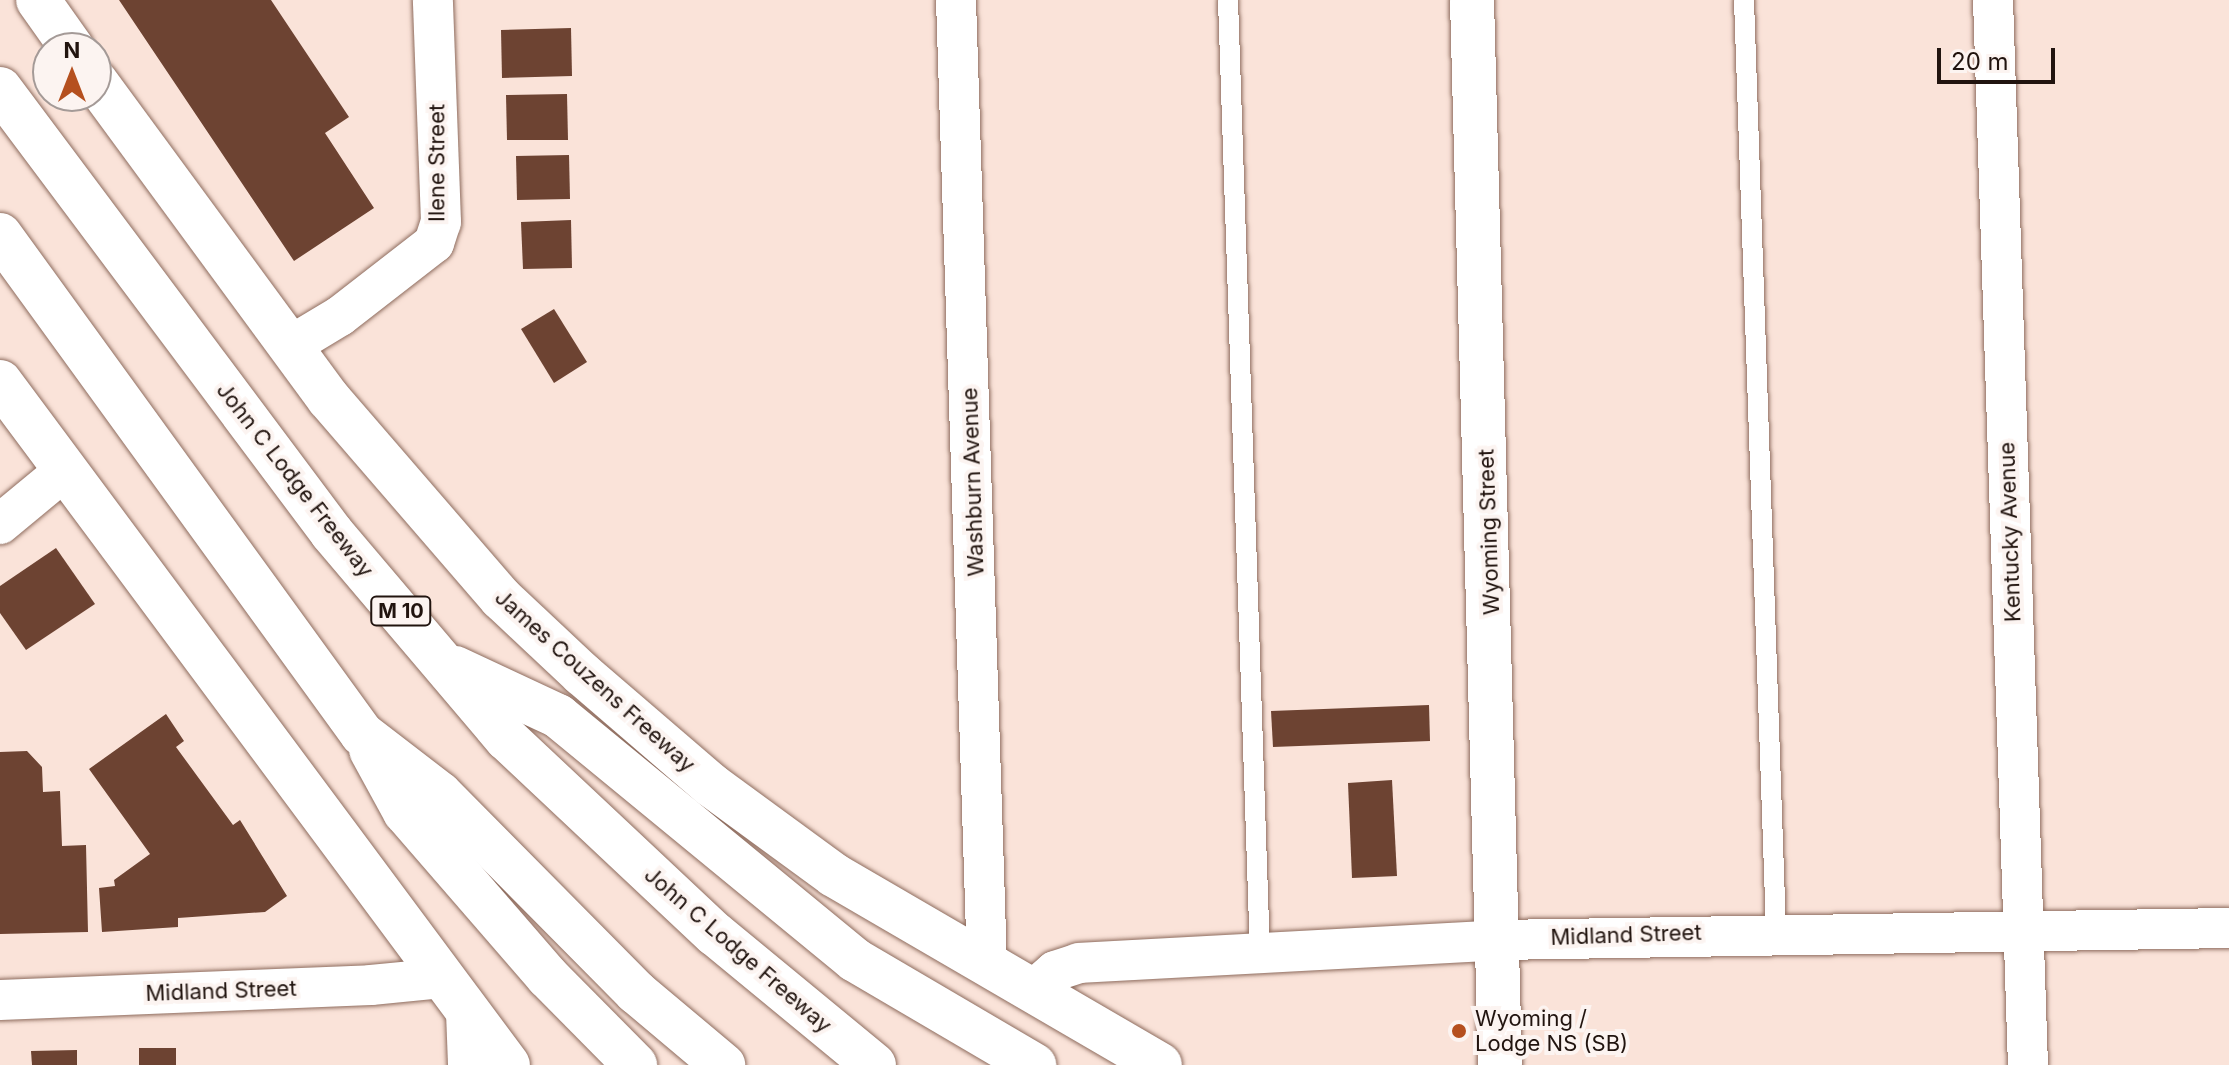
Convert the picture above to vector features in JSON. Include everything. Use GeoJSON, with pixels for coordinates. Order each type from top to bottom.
{"type":"FeatureCollection","features":[{"type":"Feature","properties":{"kind":"main road"},"geometry":{"type":"LineString","coordinates":[[38,0],[61,32]]}},
{"type":"Feature","properties":{"kind":"main road","name":"Wyoming Street"},"geometry":{"type":"LineString","coordinates":[[1472,0],[1500,1065]]}},
{"type":"Feature","properties":{"kind":"main road","name":"John C Lodge Freeway"},"geometry":{"type":"LineString","coordinates":[[0,89],[332,533],[507,739],[657,880],[874,1065]]}},
{"type":"Feature","properties":{"kind":"main road","name":"James Couzens Freeway"},"geometry":{"type":"LineString","coordinates":[[112,104],[290,346],[412,499],[501,598],[582,674],[711,785],[834,875],[1160,1065]]}},
{"type":"Feature","properties":{"kind":"main road"},"geometry":{"type":"LineString","coordinates":[[0,235],[362,734],[405,812],[548,977],[635,1065]]}},
{"type":"Feature","properties":{"kind":"main road"},"geometry":{"type":"LineString","coordinates":[[0,382],[508,1065]]}},
{"type":"Feature","properties":{"kind":"main road"},"geometry":{"type":"LineString","coordinates":[[445,663],[558,716],[855,960],[1034,1065]]}},
{"type":"Feature","properties":{"kind":"main road"},"geometry":{"type":"LineString","coordinates":[[362,734],[440,794],[636,992],[723,1065]]}},
{"type":"Feature","properties":{"kind":"street","name":"Ilene Street"},"geometry":{"type":"LineString","coordinates":[[290,346],[340,316],[434,243],[441,222],[433,0]]}},
{"type":"Feature","properties":{"kind":"street","name":"Washburn Avenue"},"geometry":{"type":"LineString","coordinates":[[956,0],[987,964]]}},
{"type":"Feature","properties":{"kind":"street","name":"Kentucky Avenue"},"geometry":{"type":"LineString","coordinates":[[1993,0],[2028,1065]]}},
{"type":"Feature","properties":{"kind":"street"},"geometry":{"type":"LineString","coordinates":[[0,524],[64,471]]}},
{"type":"Feature","properties":{"kind":"street","name":"Midland Street"},"geometry":{"type":"LineString","coordinates":[[1032,991],[1055,971],[1079,963],[1498,940],[1776,932],[2229,928]]}},
{"type":"Feature","properties":{"kind":"street","name":"Midland Street"},"geometry":{"type":"LineString","coordinates":[[0,1000],[371,985],[442,978]]}},
{"type":"Feature","properties":{"kind":"street"},"geometry":{"type":"LineString","coordinates":[[466,1012],[468,1065]]}},
{"type":"Feature","properties":{"kind":"lane"},"geometry":{"type":"LineString","coordinates":[[1228,0],[1260,953]]}},
{"type":"Feature","properties":{"kind":"lane"},"geometry":{"type":"LineString","coordinates":[[1744,0],[1776,932]]}},
{"type":"Feature","properties":{"kind":"building"},"geometry":{"type":"Polygon","coordinates":[[[119,0],[271,0],[349,117],[325,133],[374,208],[294,261],[119,0]]]}},
{"type":"Feature","properties":{"kind":"building"},"geometry":{"type":"Polygon","coordinates":[[[571,28],[572,76],[502,78],[501,30],[571,28]]]}},
{"type":"Feature","properties":{"kind":"building"},"geometry":{"type":"Polygon","coordinates":[[[567,94],[568,140],[507,140],[506,95],[567,94]]]}},
{"type":"Feature","properties":{"kind":"building"},"geometry":{"type":"Polygon","coordinates":[[[569,155],[570,199],[517,200],[516,156],[569,155]]]}},
{"type":"Feature","properties":{"kind":"building"},"geometry":{"type":"Polygon","coordinates":[[[571,220],[572,268],[523,269],[521,222],[571,220]]]}},
{"type":"Feature","properties":{"kind":"building"},"geometry":{"type":"Polygon","coordinates":[[[554,309],[587,362],[554,383],[521,329],[554,309]]]}},
{"type":"Feature","properties":{"kind":"building"},"geometry":{"type":"Polygon","coordinates":[[[56,548],[95,604],[26,650],[0,613],[0,586],[56,548]]]}},
{"type":"Feature","properties":{"kind":"building"},"geometry":{"type":"Polygon","coordinates":[[[1429,705],[1430,741],[1273,747],[1271,711],[1429,705]]]}},
{"type":"Feature","properties":{"kind":"building"},"geometry":{"type":"Polygon","coordinates":[[[166,714],[184,741],[176,747],[233,825],[240,820],[287,896],[265,912],[178,918],[178,927],[102,932],[99,888],[115,886],[114,880],[150,854],[89,769],[166,714]]]}},
{"type":"Feature","properties":{"kind":"building"},"geometry":{"type":"Polygon","coordinates":[[[27,751],[42,767],[43,792],[60,791],[62,846],[86,845],[88,932],[0,934],[0,752],[27,751]]]}},
{"type":"Feature","properties":{"kind":"building"},"geometry":{"type":"Polygon","coordinates":[[[1392,780],[1397,876],[1352,878],[1348,783],[1392,780]]]}},
{"type":"Feature","properties":{"kind":"building"},"geometry":{"type":"Polygon","coordinates":[[[139,1048],[176,1048],[176,1065],[139,1065],[139,1048]]]}},
{"type":"Feature","properties":{"kind":"building"},"geometry":{"type":"Polygon","coordinates":[[[77,1050],[77,1065],[32,1065],[31,1051],[77,1050]]]}},
{"type":"Feature","properties":{"kind":"place","name":"Wyoming / Lodge NS (SB)"},"geometry":{"type":"Point","coordinates":[1459,1031]}}]}
